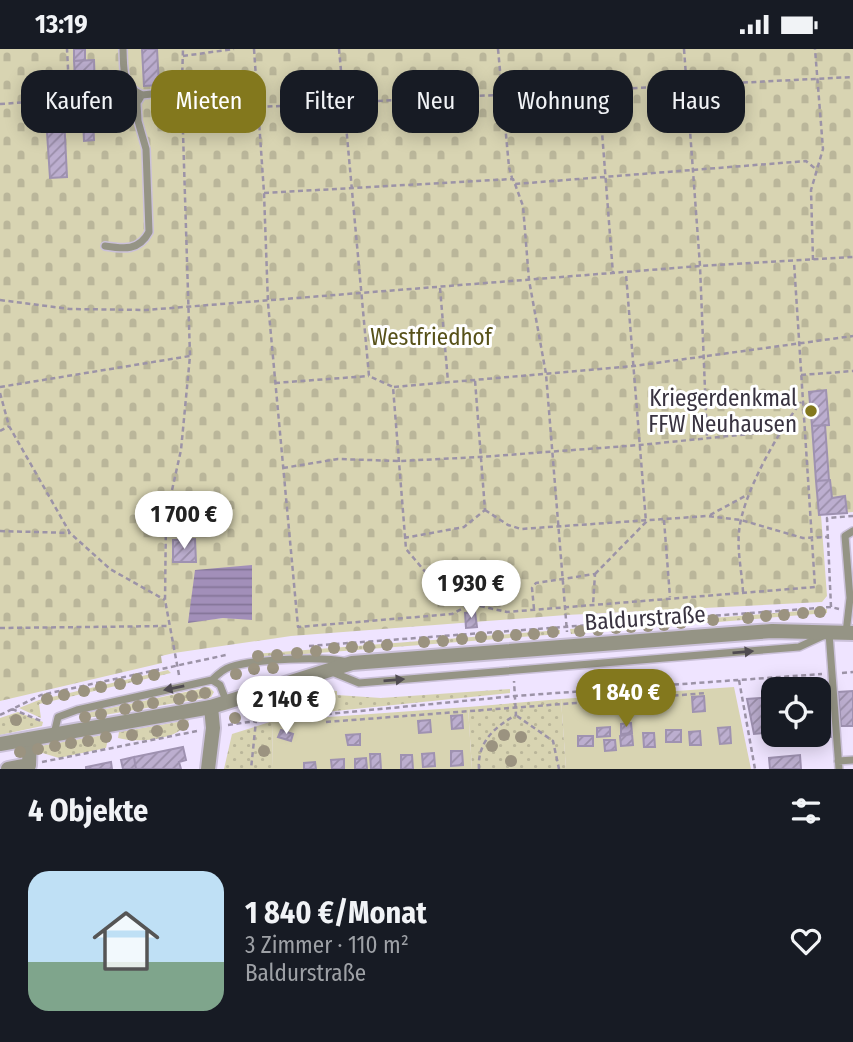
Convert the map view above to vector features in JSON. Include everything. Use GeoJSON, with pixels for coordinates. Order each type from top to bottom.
{"type":"FeatureCollection","features":[{"type":"Feature","properties":{"kind":"street","name":"Baldurstraße"},"geometry":{"type":"LineString","coordinates":[[0,744],[211,707],[352,663],[772,631],[849,633]]}},
{"type":"Feature","properties":{"kind":"street"},"geometry":{"type":"LineString","coordinates":[[208,769],[213,728],[211,707]]}},
{"type":"Feature","properties":{"kind":"street"},"geometry":{"type":"LineString","coordinates":[[8,769],[29,765],[30,739]]}},
{"type":"Feature","properties":{"kind":"lane"},"geometry":{"type":"LineString","coordinates":[[123,49],[124,79],[131,90],[142,95],[151,94]]}},
{"type":"Feature","properties":{"kind":"lane"},"geometry":{"type":"LineString","coordinates":[[105,246],[135,247],[143,243],[149,232],[146,156],[137,103],[142,95]]}},
{"type":"Feature","properties":{"kind":"lane"},"geometry":{"type":"LineString","coordinates":[[849,633],[847,611],[850,598],[845,536],[853,531]]}},
{"type":"Feature","properties":{"kind":"lane"},"geometry":{"type":"LineString","coordinates":[[329,670],[359,683],[799,647],[829,633],[839,765],[853,760]]}},
{"type":"Feature","properties":{"kind":"lane"},"geometry":{"type":"LineString","coordinates":[[512,650],[514,670]]}},
{"type":"Feature","properties":{"kind":"lane"},"geometry":{"type":"LineString","coordinates":[[54,734],[58,717],[212,680],[227,667],[315,658],[352,663]]}},
{"type":"Feature","properties":{"kind":"lane"},"geometry":{"type":"LineString","coordinates":[[212,680],[220,685],[227,703]]}},
{"type":"Feature","properties":{"kind":"path"},"geometry":{"type":"LineString","coordinates":[[0,104],[60,100],[69,88],[66,49]]}},
{"type":"Feature","properties":{"kind":"path"},"geometry":{"type":"LineString","coordinates":[[183,49],[183,70]]}},
{"type":"Feature","properties":{"kind":"path"},"geometry":{"type":"LineString","coordinates":[[183,56],[234,49]]}},
{"type":"Feature","properties":{"kind":"path"},"geometry":{"type":"LineString","coordinates":[[254,49],[256,70]]}},
{"type":"Feature","properties":{"kind":"path"},"geometry":{"type":"LineString","coordinates":[[339,49],[342,70]]}},
{"type":"Feature","properties":{"kind":"path"},"geometry":{"type":"LineString","coordinates":[[498,49],[500,70]]}},
{"type":"Feature","properties":{"kind":"path"},"geometry":{"type":"LineString","coordinates":[[684,49],[686,70]]}},
{"type":"Feature","properties":{"kind":"path"},"geometry":{"type":"LineString","coordinates":[[813,260],[811,190],[823,149],[816,49]]}},
{"type":"Feature","properties":{"kind":"path"},"geometry":{"type":"LineString","coordinates":[[745,84],[853,77]]}},
{"type":"Feature","properties":{"kind":"path"},"geometry":{"type":"LineString","coordinates":[[378,102],[493,97]]}},
{"type":"Feature","properties":{"kind":"path"},"geometry":{"type":"LineString","coordinates":[[181,686],[165,600],[166,517],[181,450],[190,356],[191,306],[184,133]]}},
{"type":"Feature","properties":{"kind":"path"},"geometry":{"type":"LineString","coordinates":[[261,133],[268,303],[298,627],[452,614],[471,604]]}},
{"type":"Feature","properties":{"kind":"path"},"geometry":{"type":"LineString","coordinates":[[349,133],[369,376]]}},
{"type":"Feature","properties":{"kind":"path"},"geometry":{"type":"LineString","coordinates":[[506,133],[509,167],[523,206],[528,280],[546,374],[569,646]]}},
{"type":"Feature","properties":{"kind":"path"},"geometry":{"type":"LineString","coordinates":[[602,133],[613,275]]}},
{"type":"Feature","properties":{"kind":"path"},"geometry":{"type":"LineString","coordinates":[[691,133],[700,266],[707,439]]}},
{"type":"Feature","properties":{"kind":"path"},"geometry":{"type":"LineString","coordinates":[[515,184],[806,161],[817,170]]}},
{"type":"Feature","properties":{"kind":"path"},"geometry":{"type":"LineString","coordinates":[[264,193],[513,179]]}},
{"type":"Feature","properties":{"kind":"path"},"geometry":{"type":"LineString","coordinates":[[0,300],[69,309],[146,310],[268,303],[700,266],[853,257]]}},
{"type":"Feature","properties":{"kind":"path"},"geometry":{"type":"LineString","coordinates":[[393,387],[404,538],[415,563],[433,581],[471,604],[507,612],[816,587],[801,402],[794,262]]}},
{"type":"Feature","properties":{"kind":"path"},"geometry":{"type":"LineString","coordinates":[[534,609],[532,588],[536,583],[595,574],[646,522],[625,274]]}},
{"type":"Feature","properties":{"kind":"path"},"geometry":{"type":"LineString","coordinates":[[440,288],[448,382]]}},
{"type":"Feature","properties":{"kind":"path"},"geometry":{"type":"LineString","coordinates":[[275,383],[369,376],[393,387],[634,366],[799,341],[853,336]]}},
{"type":"Feature","properties":{"kind":"path"},"geometry":{"type":"LineString","coordinates":[[0,387],[190,356]]}},
{"type":"Feature","properties":{"kind":"path"},"geometry":{"type":"LineString","coordinates":[[800,375],[853,371]]}},
{"type":"Feature","properties":{"kind":"path"},"geometry":{"type":"LineString","coordinates":[[475,380],[485,510]]}},
{"type":"Feature","properties":{"kind":"path"},"geometry":{"type":"LineString","coordinates":[[0,393],[9,426],[70,533],[110,569],[165,600]]}},
{"type":"Feature","properties":{"kind":"path"},"geometry":{"type":"LineString","coordinates":[[743,593],[738,533],[747,495],[764,467],[779,431],[801,402]]}},
{"type":"Feature","properties":{"kind":"path"},"geometry":{"type":"LineString","coordinates":[[0,431],[9,426]]}},
{"type":"Feature","properties":{"kind":"path"},"geometry":{"type":"LineString","coordinates":[[283,468],[338,459],[399,461],[480,457],[640,446],[779,431]]}},
{"type":"Feature","properties":{"kind":"path"},"geometry":{"type":"LineString","coordinates":[[707,516],[747,495]]}},
{"type":"Feature","properties":{"kind":"path"},"geometry":{"type":"LineString","coordinates":[[485,510],[508,525],[521,529],[707,516],[741,520],[779,533],[814,538],[828,537]]}},
{"type":"Feature","properties":{"kind":"path"},"geometry":{"type":"LineString","coordinates":[[404,538],[464,527],[485,510]]}},
{"type":"Feature","properties":{"kind":"path"},"geometry":{"type":"LineString","coordinates":[[831,607],[827,518],[853,516]]}},
{"type":"Feature","properties":{"kind":"path"},"geometry":{"type":"LineString","coordinates":[[664,520],[670,599]]}},
{"type":"Feature","properties":{"kind":"path"},"geometry":{"type":"LineString","coordinates":[[0,531],[70,533]]}},
{"type":"Feature","properties":{"kind":"path"},"geometry":{"type":"LineString","coordinates":[[593,605],[595,574]]}},
{"type":"Feature","properties":{"kind":"path"},"geometry":{"type":"LineString","coordinates":[[300,647],[831,607],[847,611]]}},
{"type":"Feature","properties":{"kind":"path"},"geometry":{"type":"LineString","coordinates":[[0,628],[168,626]]}},
{"type":"Feature","properties":{"kind":"path"},"geometry":{"type":"LineString","coordinates":[[0,715],[41,695],[227,655]]}},
{"type":"Feature","properties":{"kind":"path"},"geometry":{"type":"LineString","coordinates":[[514,670],[516,715],[553,741],[559,769]]}},
{"type":"Feature","properties":{"kind":"path"},"geometry":{"type":"LineString","coordinates":[[295,717],[515,697],[853,672]]}},
{"type":"Feature","properties":{"kind":"path"},"geometry":{"type":"LineString","coordinates":[[738,680],[755,769]]}},
{"type":"Feature","properties":{"kind":"path"},"geometry":{"type":"LineString","coordinates":[[326,722],[707,693]]}},
{"type":"Feature","properties":{"kind":"path"},"geometry":{"type":"LineString","coordinates":[[261,710],[280,701]]}},
{"type":"Feature","properties":{"kind":"path"},"geometry":{"type":"LineString","coordinates":[[12,709],[41,721],[58,717]]}},
{"type":"Feature","properties":{"kind":"path"},"geometry":{"type":"LineString","coordinates":[[479,769],[478,755],[490,733],[516,715]]}},
{"type":"Feature","properties":{"kind":"path"},"geometry":{"type":"LineString","coordinates":[[29,765],[256,721],[251,769]]}},
{"type":"Feature","properties":{"kind":"green space","name":"Westfriedhof"},"geometry":{"type":"Polygon","coordinates":[[[0,49],[853,49],[853,512],[821,515],[827,596],[822,602],[566,615],[291,636],[174,653],[161,656],[162,663],[0,701],[0,49]],[[252,565],[188,622],[223,618],[252,619],[252,565]]]}},
{"type":"Feature","properties":{"kind":"green space"},"geometry":{"type":"Polygon","coordinates":[[[827,609],[827,613],[571,634],[570,629],[827,609]]]}},
{"type":"Feature","properties":{"kind":"green space"},"geometry":{"type":"Polygon","coordinates":[[[560,630],[560,634],[254,658],[254,654],[560,630]]]}},
{"type":"Feature","properties":{"kind":"green space"},"geometry":{"type":"Polygon","coordinates":[[[168,670],[171,673],[39,704],[41,718],[19,708],[39,700],[168,670]]]}},
{"type":"Feature","properties":{"kind":"green space"},"geometry":{"type":"Polygon","coordinates":[[[209,687],[214,692],[211,697],[81,719],[82,714],[209,687]]]}},
{"type":"Feature","properties":{"kind":"green space"},"geometry":{"type":"Polygon","coordinates":[[[734,687],[751,769],[566,769],[561,699],[734,687]]]}},
{"type":"Feature","properties":{"kind":"green space"},"geometry":{"type":"Polygon","coordinates":[[[510,689],[510,693],[267,718],[264,714],[294,702],[296,706],[308,702],[307,696],[323,690],[337,691],[337,695],[381,698],[510,689]]]}},
{"type":"Feature","properties":{"kind":"green space"},"geometry":{"type":"Polygon","coordinates":[[[561,699],[566,769],[472,769],[468,707],[561,699]]]}},
{"type":"Feature","properties":{"kind":"green space"},"geometry":{"type":"Polygon","coordinates":[[[468,707],[472,769],[272,769],[273,721],[468,707]]]}},
{"type":"Feature","properties":{"kind":"green space"},"geometry":{"type":"Polygon","coordinates":[[[18,712],[43,722],[42,726],[0,735],[0,718],[18,712]]]}},
{"type":"Feature","properties":{"kind":"green space"},"geometry":{"type":"Polygon","coordinates":[[[189,720],[177,732],[158,739],[118,738],[119,732],[189,720]]]}},
{"type":"Feature","properties":{"kind":"green space"},"geometry":{"type":"Polygon","coordinates":[[[273,721],[272,769],[224,769],[232,734],[273,721]]]}},
{"type":"Feature","properties":{"kind":"green space"},"geometry":{"type":"Polygon","coordinates":[[[109,734],[106,748],[59,758],[36,751],[40,746],[109,734]]]}},
{"type":"Feature","properties":{"kind":"shaded area"},"geometry":{"type":"Polygon","coordinates":[[[252,565],[252,620],[223,618],[188,623],[195,570],[252,565]]]}},
{"type":"Feature","properties":{"kind":"building"},"geometry":{"type":"Polygon","coordinates":[[[74,49],[85,49],[85,60],[74,61],[74,49]]]}},
{"type":"Feature","properties":{"kind":"building"},"geometry":{"type":"Polygon","coordinates":[[[142,49],[157,49],[158,70],[151,70],[151,86],[144,86],[142,49]]]}},
{"type":"Feature","properties":{"kind":"building"},"geometry":{"type":"Polygon","coordinates":[[[94,60],[94,70],[75,70],[74,61],[94,60]]]}},
{"type":"Feature","properties":{"kind":"building"},"geometry":{"type":"Polygon","coordinates":[[[47,133],[65,133],[67,177],[50,178],[47,133]]]}},
{"type":"Feature","properties":{"kind":"building"},"geometry":{"type":"Polygon","coordinates":[[[84,133],[94,133],[94,140],[84,141],[84,133]]]}},
{"type":"Feature","properties":{"kind":"building"},"geometry":{"type":"Polygon","coordinates":[[[826,390],[829,425],[812,426],[809,392],[826,390]]]}},
{"type":"Feature","properties":{"kind":"building"},"geometry":{"type":"Polygon","coordinates":[[[825,425],[829,480],[816,481],[812,426],[825,425]]]}},
{"type":"Feature","properties":{"kind":"building"},"geometry":{"type":"Polygon","coordinates":[[[830,480],[832,498],[845,496],[847,513],[819,515],[816,481],[830,480]]]}},
{"type":"Feature","properties":{"kind":"building"},"geometry":{"type":"Polygon","coordinates":[[[195,539],[196,562],[173,562],[173,540],[195,539]]]}},
{"type":"Feature","properties":{"kind":"building"},"geometry":{"type":"Polygon","coordinates":[[[475,612],[477,627],[466,628],[465,613],[475,612]]]}},
{"type":"Feature","properties":{"kind":"building"},"geometry":{"type":"Polygon","coordinates":[[[853,691],[853,726],[841,726],[838,692],[853,691]]]}},
{"type":"Feature","properties":{"kind":"building"},"geometry":{"type":"Polygon","coordinates":[[[704,696],[705,711],[693,712],[692,697],[704,696]]]}},
{"type":"Feature","properties":{"kind":"building"},"geometry":{"type":"Polygon","coordinates":[[[761,698],[761,733],[754,734],[747,699],[761,698]]]}},
{"type":"Feature","properties":{"kind":"building"},"geometry":{"type":"Polygon","coordinates":[[[462,715],[463,728],[452,729],[451,716],[462,715]]]}},
{"type":"Feature","properties":{"kind":"building"},"geometry":{"type":"Polygon","coordinates":[[[430,720],[431,732],[419,733],[418,721],[430,720]]]}},
{"type":"Feature","properties":{"kind":"building"},"geometry":{"type":"Polygon","coordinates":[[[631,723],[632,733],[621,734],[621,724],[631,723]]]}},
{"type":"Feature","properties":{"kind":"building"},"geometry":{"type":"Polygon","coordinates":[[[610,727],[610,736],[597,737],[597,728],[610,727]]]}},
{"type":"Feature","properties":{"kind":"building"},"geometry":{"type":"Polygon","coordinates":[[[730,727],[731,743],[720,744],[718,728],[730,727]]]}},
{"type":"Feature","properties":{"kind":"building"},"geometry":{"type":"Polygon","coordinates":[[[281,730],[293,734],[291,741],[278,737],[281,730]]]}},
{"type":"Feature","properties":{"kind":"building"},"geometry":{"type":"Polygon","coordinates":[[[666,730],[681,730],[681,742],[666,742],[666,730]]]}},
{"type":"Feature","properties":{"kind":"building"},"geometry":{"type":"Polygon","coordinates":[[[700,731],[701,745],[690,745],[689,732],[700,731]]]}},
{"type":"Feature","properties":{"kind":"building"},"geometry":{"type":"Polygon","coordinates":[[[643,733],[654,733],[655,747],[644,747],[643,733]]]}},
{"type":"Feature","properties":{"kind":"building"},"geometry":{"type":"Polygon","coordinates":[[[360,734],[360,745],[348,745],[346,735],[360,734]]]}},
{"type":"Feature","properties":{"kind":"building"},"geometry":{"type":"Polygon","coordinates":[[[632,734],[633,745],[621,746],[620,736],[632,734]]]}},
{"type":"Feature","properties":{"kind":"building"},"geometry":{"type":"Polygon","coordinates":[[[578,736],[593,736],[593,746],[578,746],[578,736]]]}},
{"type":"Feature","properties":{"kind":"building"},"geometry":{"type":"Polygon","coordinates":[[[604,740],[615,740],[616,750],[605,751],[604,740]]]}},
{"type":"Feature","properties":{"kind":"building"},"geometry":{"type":"Polygon","coordinates":[[[183,747],[186,760],[179,762],[181,769],[136,769],[134,757],[183,747]]]}},
{"type":"Feature","properties":{"kind":"building"},"geometry":{"type":"Polygon","coordinates":[[[451,751],[462,751],[463,765],[451,766],[451,751]]]}},
{"type":"Feature","properties":{"kind":"building"},"geometry":{"type":"Polygon","coordinates":[[[434,753],[435,766],[423,767],[422,754],[434,753]]]}},
{"type":"Feature","properties":{"kind":"building"},"geometry":{"type":"Polygon","coordinates":[[[370,754],[380,754],[381,769],[371,769],[370,754]]]}},
{"type":"Feature","properties":{"kind":"building"},"geometry":{"type":"Polygon","coordinates":[[[401,755],[412,755],[413,769],[401,769],[401,755]]]}},
{"type":"Feature","properties":{"kind":"building"},"geometry":{"type":"Polygon","coordinates":[[[800,755],[801,769],[770,769],[769,758],[800,755]]]}},
{"type":"Feature","properties":{"kind":"building"},"geometry":{"type":"Polygon","coordinates":[[[134,757],[136,769],[123,769],[121,760],[134,757]]]}},
{"type":"Feature","properties":{"kind":"building"},"geometry":{"type":"Polygon","coordinates":[[[366,758],[367,769],[355,769],[355,759],[366,758]]]}},
{"type":"Feature","properties":{"kind":"building"},"geometry":{"type":"Polygon","coordinates":[[[344,759],[344,769],[332,769],[331,760],[344,759]]]}},
{"type":"Feature","properties":{"kind":"building"},"geometry":{"type":"Polygon","coordinates":[[[111,762],[112,769],[86,769],[86,767],[111,762]]]}},
{"type":"Feature","properties":{"kind":"building"},"geometry":{"type":"Polygon","coordinates":[[[315,762],[316,769],[304,769],[304,763],[315,762]]]}},
{"type":"Feature","properties":{"kind":"place","name":"Kriegerdenkmal FFW Neuhausen"},"geometry":{"type":"Point","coordinates":[811,411]}}]}
